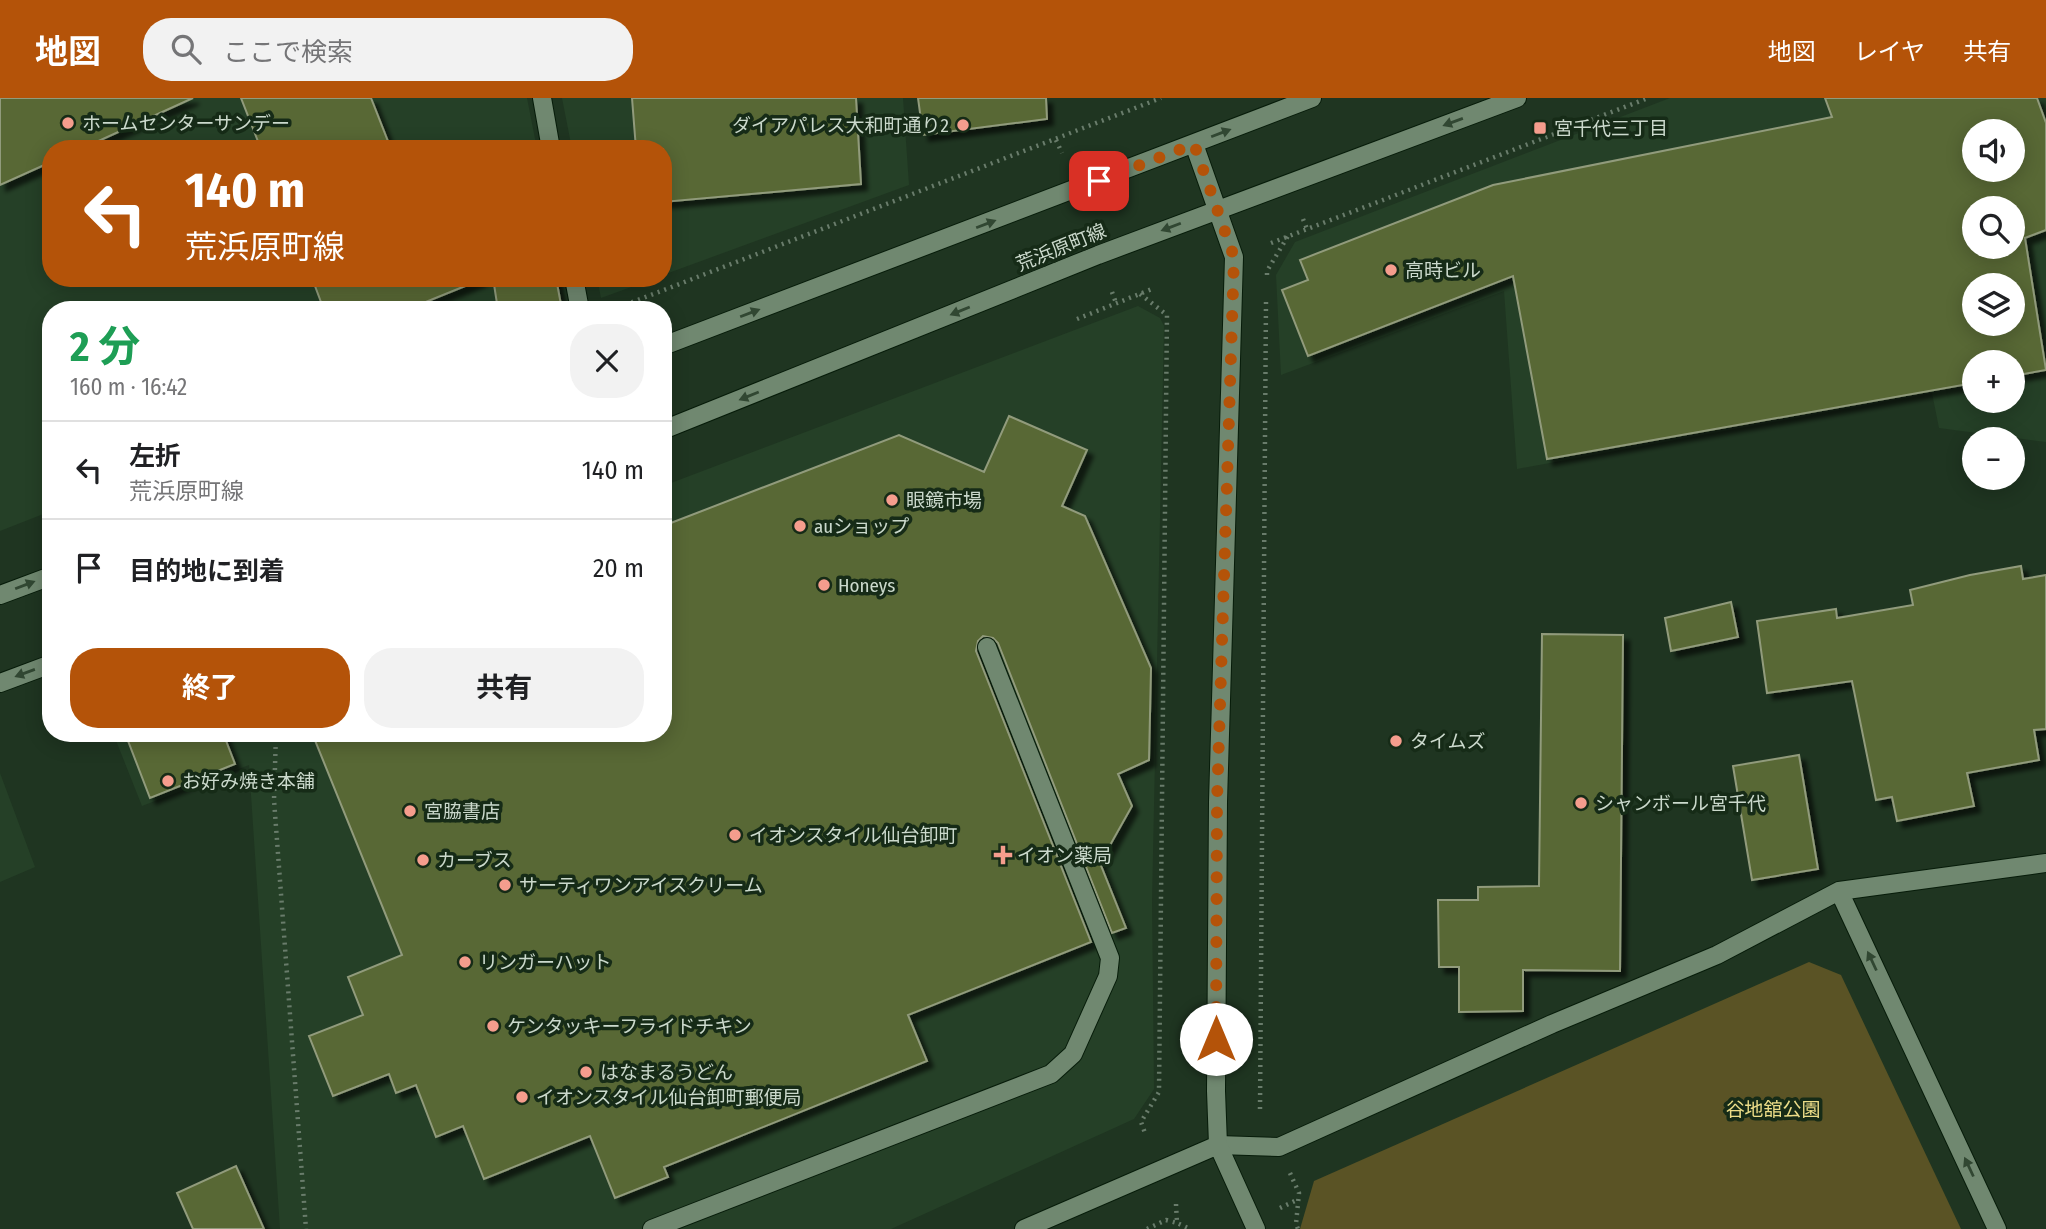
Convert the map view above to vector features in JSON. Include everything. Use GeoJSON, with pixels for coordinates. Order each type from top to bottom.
{"type":"FeatureCollection","features":[{"type":"Feature","properties":{"kind":"street"},"geometry":{"type":"LineString","coordinates":[[542,98],[549,140]]}},
{"type":"Feature","properties":{"kind":"street"},"geometry":{"type":"LineString","coordinates":[[672,343],[1312,98]]}},
{"type":"Feature","properties":{"kind":"street","name":"荒浜原町線"},"geometry":{"type":"LineString","coordinates":[[672,426],[1086,260],[1517,98]]}},
{"type":"Feature","properties":{"kind":"street"},"geometry":{"type":"LineString","coordinates":[[1194,144],[1234,257],[1217,802],[1216,1091],[1218,1145],[1256,1229]]}},
{"type":"Feature","properties":{"kind":"street"},"geometry":{"type":"LineString","coordinates":[[0,595],[42,579]]}},
{"type":"Feature","properties":{"kind":"street"},"geometry":{"type":"LineString","coordinates":[[652,1229],[1051,1074],[1073,1054],[1108,976],[1110,958],[987,647]]}},
{"type":"Feature","properties":{"kind":"street"},"geometry":{"type":"LineString","coordinates":[[0,683],[42,667]]}},
{"type":"Feature","properties":{"kind":"street"},"geometry":{"type":"LineString","coordinates":[[1024,1229],[1218,1145],[1279,1147],[1552,1024],[1717,955],[1839,891],[2046,863]]}},
{"type":"Feature","properties":{"kind":"street"},"geometry":{"type":"LineString","coordinates":[[1839,891],[1997,1229]]}},
{"type":"Feature","properties":{"kind":"path"},"geometry":{"type":"LineString","coordinates":[[636,301],[1161,98]]}},
{"type":"Feature","properties":{"kind":"path"},"geometry":{"type":"LineString","coordinates":[[1271,243],[1648,98]]}},
{"type":"Feature","properties":{"kind":"path"},"geometry":{"type":"LineString","coordinates":[[1056,140],[1062,153]]}},
{"type":"Feature","properties":{"kind":"path"},"geometry":{"type":"LineString","coordinates":[[1303,219],[1307,229]]}},
{"type":"Feature","properties":{"kind":"path"},"geometry":{"type":"LineString","coordinates":[[1266,285],[1267,271],[1288,236]]}},
{"type":"Feature","properties":{"kind":"path"},"geometry":{"type":"LineString","coordinates":[[1077,319],[1152,289]]}},
{"type":"Feature","properties":{"kind":"path"},"geometry":{"type":"LineString","coordinates":[[1112,292],[1116,303]]}},
{"type":"Feature","properties":{"kind":"path"},"geometry":{"type":"LineString","coordinates":[[1140,294],[1167,315],[1159,1092],[1141,1122],[1145,1133]]}},
{"type":"Feature","properties":{"kind":"path"},"geometry":{"type":"LineString","coordinates":[[1260,1109],[1266,299]]}},
{"type":"Feature","properties":{"kind":"path"},"geometry":{"type":"LineString","coordinates":[[276,742],[274,800],[306,1229]]}},
{"type":"Feature","properties":{"kind":"path"},"geometry":{"type":"LineString","coordinates":[[1290,1172],[1299,1193],[1296,1224],[1298,1229]]}},
{"type":"Feature","properties":{"kind":"path"},"geometry":{"type":"LineString","coordinates":[[1176,1205],[1177,1223]]}},
{"type":"Feature","properties":{"kind":"path"},"geometry":{"type":"LineString","coordinates":[[1147,1229],[1166,1220],[1190,1229]]}},
{"type":"Feature","properties":{"kind":"shaded area"},"geometry":{"type":"Polygon","coordinates":[[[0,98],[527,98],[535,140],[42,140],[42,287],[565,287],[568,301],[42,301],[42,515],[0,531],[0,98]]]}},
{"type":"Feature","properties":{"kind":"shaded area"},"geometry":{"type":"Polygon","coordinates":[[[562,98],[903,98],[909,185],[672,272],[672,140],[570,140],[562,98]]]}},
{"type":"Feature","properties":{"kind":"shaded area"},"geometry":{"type":"Polygon","coordinates":[[[1670,98],[2046,98],[2046,442],[2025,439],[2025,427],[1962,427],[1962,431],[1939,428],[1932,393],[1517,469],[1504,291],[1281,375],[1276,275],[1295,242],[1670,98]]]}},
{"type":"Feature","properties":{"kind":"shaded area"},"geometry":{"type":"Polygon","coordinates":[[[599,287],[631,287],[601,298],[599,287]]]}},
{"type":"Feature","properties":{"kind":"shaded area","name":"イオンスタイル仙台卸町"},"geometry":{"type":"Polygon","coordinates":[[[1138,306],[1160,318],[1164,326],[1152,902],[1154,1089],[1134,1119],[891,1229],[280,1229],[249,765],[142,806],[117,742],[672,742],[672,483],[1138,306]]]}},
{"type":"Feature","properties":{"kind":"shaded area"},"geometry":{"type":"Polygon","coordinates":[[[0,773],[35,867],[0,882],[0,773]]]}},
{"type":"Feature","properties":{"kind":"green space","name":"谷地舘公園"},"geometry":{"type":"Polygon","coordinates":[[[1809,962],[1841,975],[1961,1229],[1300,1229],[1314,1181],[1809,962]]]}},
{"type":"Feature","properties":{"kind":"building","name":"ホームセンターサンデー"},"geometry":{"type":"Polygon","coordinates":[[[0,98],[193,98],[101,140],[42,140],[42,166],[0,185],[0,98]]]}},
{"type":"Feature","properties":{"kind":"building"},"geometry":{"type":"Polygon","coordinates":[[[241,98],[371,98],[387,140],[257,140],[241,98]]]}},
{"type":"Feature","properties":{"kind":"building"},"geometry":{"type":"Polygon","coordinates":[[[632,98],[856,98],[861,184],[672,201],[672,140],[635,140],[632,98]]]}},
{"type":"Feature","properties":{"kind":"building","name":"ダイアパレス大和町通り2"},"geometry":{"type":"Polygon","coordinates":[[[918,98],[1046,98],[1047,119],[923,135],[918,98]]]}},
{"type":"Feature","properties":{"kind":"building"},"geometry":{"type":"Polygon","coordinates":[[[1825,98],[2037,98],[2046,123],[2046,230],[2025,238],[2046,370],[2025,374],[2025,350],[1962,350],[1962,385],[1547,459],[1513,276],[1308,356],[1282,290],[1308,280],[1300,260],[1493,185],[1832,117],[1825,98]]]}},
{"type":"Feature","properties":{"kind":"building"},"geometry":{"type":"Polygon","coordinates":[[[315,287],[463,287],[428,301],[321,301],[315,287]]]}},
{"type":"Feature","properties":{"kind":"building"},"geometry":{"type":"Polygon","coordinates":[[[494,287],[558,287],[560,301],[497,301],[494,287]]]}},
{"type":"Feature","properties":{"kind":"building","name":"イオンスタイル仙台卸町"},"geometry":{"type":"Polygon","coordinates":[[[1009,416],[1087,450],[1062,506],[1085,516],[1151,668],[1149,760],[1118,774],[1132,806],[1100,863],[1126,928],[1112,933],[998,643],[993,638],[983,636],[978,641],[976,651],[1091,942],[908,1015],[927,1061],[664,1167],[668,1177],[615,1198],[590,1136],[484,1179],[463,1126],[436,1137],[416,1085],[396,1093],[389,1074],[333,1096],[309,1036],[363,1015],[348,977],[402,955],[316,742],[672,742],[672,523],[899,435],[984,472],[1009,416]]]}},
{"type":"Feature","properties":{"kind":"building"},"geometry":{"type":"Polygon","coordinates":[[[2021,566],[2023,579],[2046,575],[2046,729],[2034,730],[2039,760],[1967,773],[1974,806],[1897,821],[1892,797],[1876,800],[1852,681],[1767,693],[1757,621],[1836,609],[1837,618],[1913,605],[1910,590],[2021,566]]]}},
{"type":"Feature","properties":{"kind":"building"},"geometry":{"type":"Polygon","coordinates":[[[1731,602],[1738,637],[1671,651],[1665,618],[1731,602]]]}},
{"type":"Feature","properties":{"kind":"building","name":"シャンボール宮千代"},"geometry":{"type":"Polygon","coordinates":[[[1542,634],[1623,635],[1620,971],[1523,970],[1523,1011],[1459,1012],[1459,967],[1439,967],[1438,900],[1478,900],[1478,887],[1539,886],[1542,634]]]}},
{"type":"Feature","properties":{"kind":"building","name":"お好み焼き本舗"},"geometry":{"type":"Polygon","coordinates":[[[128,742],[226,742],[235,764],[150,798],[128,742]]]}},
{"type":"Feature","properties":{"kind":"building"},"geometry":{"type":"Polygon","coordinates":[[[1799,755],[1818,869],[1752,880],[1733,766],[1799,755]]]}},
{"type":"Feature","properties":{"kind":"building"},"geometry":{"type":"Polygon","coordinates":[[[236,1166],[264,1229],[193,1229],[177,1193],[236,1166]]]}},
{"type":"Feature","properties":{"kind":"place","name":"ホームセンターサンデー"},"geometry":{"type":"Point","coordinates":[68,123]}},
{"type":"Feature","properties":{"kind":"place","name":"ダイアパレス大和町通り2"},"geometry":{"type":"Point","coordinates":[963,125]}},
{"type":"Feature","properties":{"kind":"place","name":"宮千代三丁目"},"geometry":{"type":"Point","coordinates":[1540,128]}},
{"type":"Feature","properties":{"kind":"place","name":"高時ビル"},"geometry":{"type":"Point","coordinates":[1391,270]}},
{"type":"Feature","properties":{"kind":"place","name":"眼鏡市場"},"geometry":{"type":"Point","coordinates":[892,500]}},
{"type":"Feature","properties":{"kind":"place","name":"auショップ"},"geometry":{"type":"Point","coordinates":[800,526]}},
{"type":"Feature","properties":{"kind":"place","name":"Honeys"},"geometry":{"type":"Point","coordinates":[824,585]}},
{"type":"Feature","properties":{"kind":"place","name":"タイムズ"},"geometry":{"type":"Point","coordinates":[1396,741]}},
{"type":"Feature","properties":{"kind":"place","name":"お好み焼き本舗"},"geometry":{"type":"Point","coordinates":[168,781]}},
{"type":"Feature","properties":{"kind":"place","name":"シャンボール宮千代"},"geometry":{"type":"Point","coordinates":[1581,803]}},
{"type":"Feature","properties":{"kind":"place","name":"宮脇書店"},"geometry":{"type":"Point","coordinates":[410,811]}},
{"type":"Feature","properties":{"kind":"place","name":"イオンスタイル仙台卸町"},"geometry":{"type":"Point","coordinates":[735,835]}},
{"type":"Feature","properties":{"kind":"place","name":"イオン薬局"},"geometry":{"type":"Point","coordinates":[1003,855]}},
{"type":"Feature","properties":{"kind":"place","name":"カーブス"},"geometry":{"type":"Point","coordinates":[423,860]}},
{"type":"Feature","properties":{"kind":"place","name":"サーティワンアイスクリーム"},"geometry":{"type":"Point","coordinates":[505,885]}},
{"type":"Feature","properties":{"kind":"place","name":"リンガーハット"},"geometry":{"type":"Point","coordinates":[465,962]}},
{"type":"Feature","properties":{"kind":"place","name":"ケンタッキーフライドチキン"},"geometry":{"type":"Point","coordinates":[493,1026]}},
{"type":"Feature","properties":{"kind":"place","name":"はなまるうどん"},"geometry":{"type":"Point","coordinates":[586,1072]}},
{"type":"Feature","properties":{"kind":"place","name":"イオンスタイル仙台卸町郵便局"},"geometry":{"type":"Point","coordinates":[522,1097]}},
{"type":"Feature","properties":{"kind":"route"},"geometry":{"type":"LineString","coordinates":[[1099,181],[1194,144],[1234,257],[1217,802],[1216,1039]]}}]}
